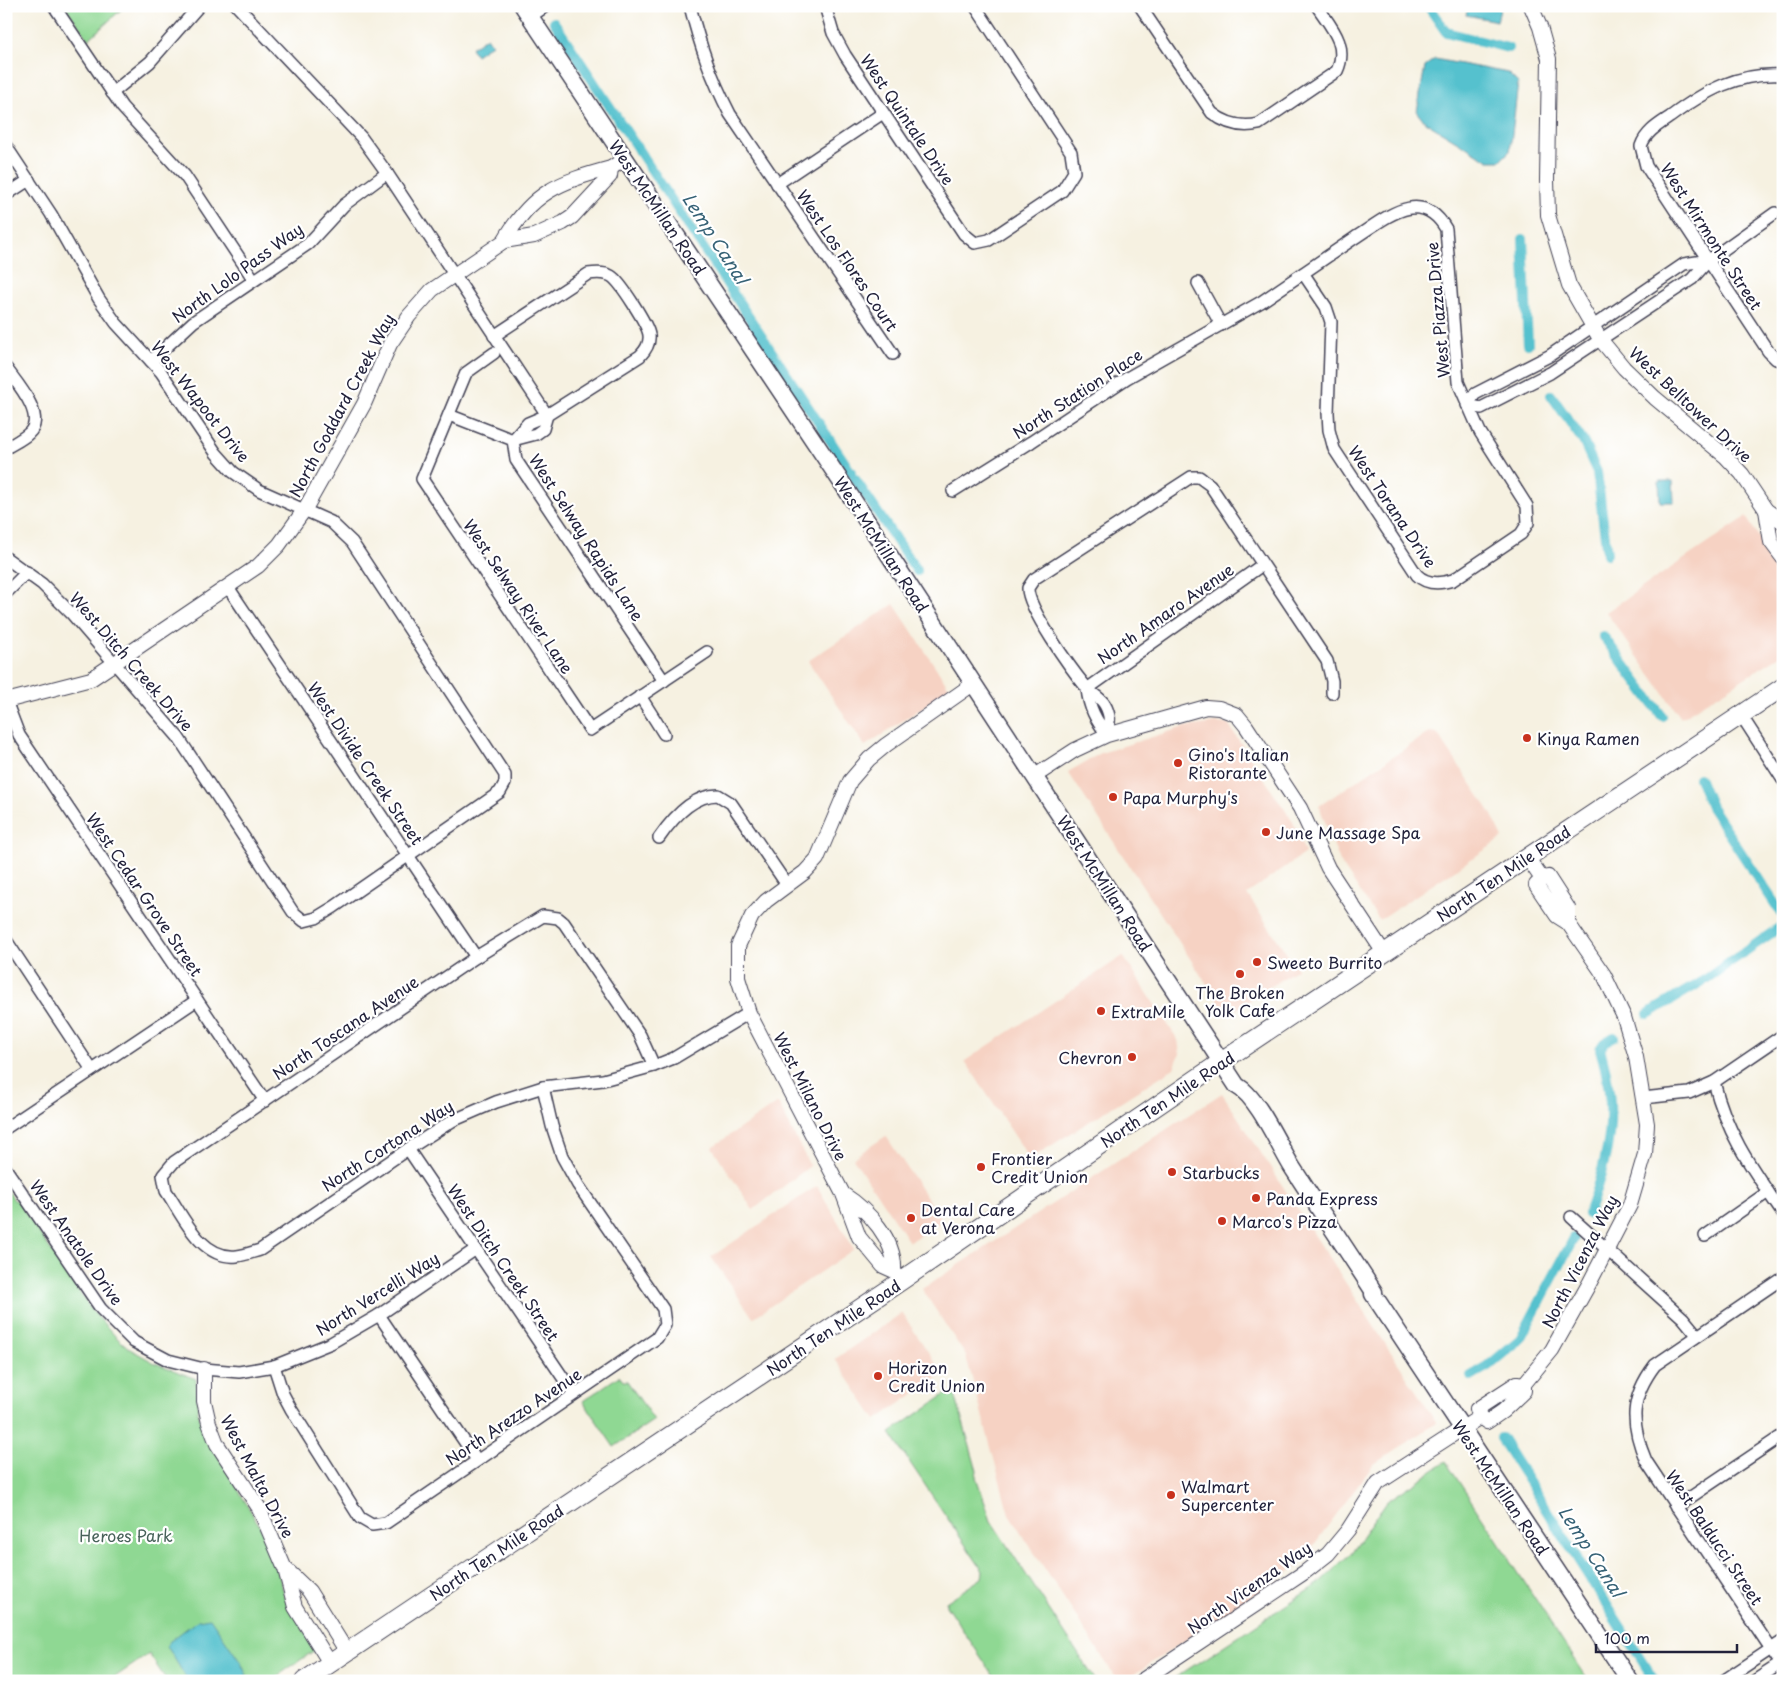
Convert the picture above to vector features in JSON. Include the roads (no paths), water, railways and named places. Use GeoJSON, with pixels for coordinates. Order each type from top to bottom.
{"type":"FeatureCollection","features":[{"type":"Feature","properties":{"kind":"main road","name":"West McMillan Road"},"geometry":{"type":"LineString","coordinates":[[526,11],[1035,776],[1221,1062],[1237,1086],[1244,1089],[1271,1129],[1290,1164],[1374,1292],[1373,1294],[1630,1681]]}},
{"type":"Feature","properties":{"kind":"main road","name":"North Ten Mile Road"},"geometry":{"type":"LineString","coordinates":[[304,1681],[898,1276],[1783,687]]}},
{"type":"Feature","properties":{"kind":"street"},"geometry":{"type":"LineString","coordinates":[[54,6],[112,94],[185,176],[254,280]]}},
{"type":"Feature","properties":{"kind":"street"},"geometry":{"type":"LineString","coordinates":[[112,94],[150,62],[199,6]]}},
{"type":"Feature","properties":{"kind":"street"},"geometry":{"type":"LineString","coordinates":[[238,6],[361,137],[387,173],[547,415]]}},
{"type":"Feature","properties":{"kind":"street"},"geometry":{"type":"LineString","coordinates":[[526,11],[546,6]]}},
{"type":"Feature","properties":{"kind":"street","name":"West Los Flores Court"},"geometry":{"type":"LineString","coordinates":[[690,6],[700,50],[730,114],[892,354]]}},
{"type":"Feature","properties":{"kind":"street","name":"West Quintale Drive"},"geometry":{"type":"LineString","coordinates":[[825,6],[834,33],[845,55],[964,234],[975,243],[989,240],[1062,191],[1069,183],[1074,172],[1071,152],[975,6]]}},
{"type":"Feature","properties":{"kind":"street"},"geometry":{"type":"LineString","coordinates":[[1140,6],[1209,109],[1220,119],[1248,127],[1259,124],[1331,77],[1341,62],[1342,50],[1339,38],[1318,6]]}},
{"type":"Feature","properties":{"kind":"street","name":"West Belltower Drive"},"geometry":{"type":"LineString","coordinates":[[1531,6],[1540,27],[1549,60],[1548,216],[1569,285],[1600,339],[1639,384],[1725,456],[1742,474],[1766,510],[1783,522]]}},
{"type":"Feature","properties":{"kind":"street","name":"West Mirmonte Street"},"geometry":{"type":"LineString","coordinates":[[1783,75],[1757,75],[1716,87],[1696,98],[1648,133],[1641,146],[1646,166],[1768,351],[1776,359],[1783,362]]}},
{"type":"Feature","properties":{"kind":"street"},"geometry":{"type":"LineString","coordinates":[[777,184],[883,113]]}},
{"type":"Feature","properties":{"kind":"street","name":"West Wapoot Drive"},"geometry":{"type":"LineString","coordinates":[[6,146],[51,214],[99,299],[116,323],[151,361],[216,453],[233,472],[259,490],[332,522],[352,542],[505,775],[505,783],[500,792],[493,798],[409,855]]}},
{"type":"Feature","properties":{"kind":"street","name":"North Goddard Creek Way"},"geometry":{"type":"LineString","coordinates":[[504,241],[532,204],[550,190],[572,180],[611,168],[625,158]]}},
{"type":"Feature","properties":{"kind":"street","name":"North Goddard Creek Way"},"geometry":{"type":"LineString","coordinates":[[6,701],[91,679],[258,566],[279,545],[305,509],[364,404],[390,344],[408,316],[432,290],[504,241],[534,236],[572,217],[610,176],[611,168]]}},
{"type":"Feature","properties":{"kind":"street","name":"North Lolo Pass Way"},"geometry":{"type":"LineString","coordinates":[[151,361],[193,322],[308,244],[344,205],[387,173]]}},
{"type":"Feature","properties":{"kind":"street"},"geometry":{"type":"LineString","coordinates":[[6,195],[29,180]]}},
{"type":"Feature","properties":{"kind":"street","name":"North Station Place"},"geometry":{"type":"LineString","coordinates":[[953,490],[1031,442],[1127,378],[1221,326],[1402,209],[1413,206],[1423,208]]}},
{"type":"Feature","properties":{"kind":"street","name":"West Piazza Drive"},"geometry":{"type":"LineString","coordinates":[[1423,208],[1434,213],[1441,221],[1448,239],[1456,367],[1467,405],[1480,432],[1527,506],[1528,523]]}},
{"type":"Feature","properties":{"kind":"street"},"geometry":{"type":"LineString","coordinates":[[1708,260],[1684,264],[1549,356],[1475,394],[1467,405],[1481,408],[1514,393],[1550,373],[1692,279],[1708,260],[1775,213]]}},
{"type":"Feature","properties":{"kind":"street","name":"West Torana Drive"},"geometry":{"type":"LineString","coordinates":[[1303,273],[1326,307],[1331,322],[1328,413],[1329,430],[1334,449],[1417,575],[1429,582],[1441,583],[1453,580],[1521,534],[1528,523]]}},
{"type":"Feature","properties":{"kind":"street"},"geometry":{"type":"LineString","coordinates":[[494,336],[588,274],[606,274],[616,280],[646,326],[650,336],[646,348],[640,356],[547,415],[528,423],[513,440]]}},
{"type":"Feature","properties":{"kind":"street"},"geometry":{"type":"LineString","coordinates":[[1198,283],[1221,326]]}},
{"type":"Feature","properties":{"kind":"street"},"geometry":{"type":"LineString","coordinates":[[449,415],[466,373],[494,353]]}},
{"type":"Feature","properties":{"kind":"street"},"geometry":{"type":"LineString","coordinates":[[6,368],[35,414],[35,424],[31,432],[6,448]]}},
{"type":"Feature","properties":{"kind":"street","name":"West Selway Rapids Lane"},"geometry":{"type":"LineString","coordinates":[[449,415],[513,440],[516,460],[664,681]]}},
{"type":"Feature","properties":{"kind":"street","name":"West Selway River Lane"},"geometry":{"type":"LineString","coordinates":[[449,415],[422,479],[590,730],[640,696]]}},
{"type":"Feature","properties":{"kind":"street"},"geometry":{"type":"LineString","coordinates":[[1107,735],[1096,721],[1088,703],[1087,689],[1031,605],[1028,588],[1034,579],[1191,477],[1199,478],[1210,485],[1327,661],[1332,681],[1332,693]]}},
{"type":"Feature","properties":{"kind":"street","name":"West Belltower Drive"},"geometry":{"type":"LineString","coordinates":[[1766,510],[1771,542],[1783,558]]}},
{"type":"Feature","properties":{"kind":"street","name":"West Ditch Creek Drive"},"geometry":{"type":"LineString","coordinates":[[6,558],[27,572],[70,613],[178,737],[294,912],[304,921],[316,918],[409,855]]}},
{"type":"Feature","properties":{"kind":"street","name":"North Amaro Avenue"},"geometry":{"type":"LineString","coordinates":[[1087,689],[1262,565]]}},
{"type":"Feature","properties":{"kind":"street"},"geometry":{"type":"LineString","coordinates":[[6,593],[27,572]]}},
{"type":"Feature","properties":{"kind":"street","name":"West Divide Creek Street"},"geometry":{"type":"LineString","coordinates":[[228,587],[476,957]]}},
{"type":"Feature","properties":{"kind":"street"},"geometry":{"type":"LineString","coordinates":[[664,734],[640,696],[707,652]]}},
{"type":"Feature","properties":{"kind":"street"},"geometry":{"type":"LineString","coordinates":[[748,1013],[738,978],[738,946],[752,916],[766,901],[817,859],[850,781],[869,759],[973,684]]}},
{"type":"Feature","properties":{"kind":"street","name":"West Cedar Grove Street"},"geometry":{"type":"LineString","coordinates":[[6,701],[19,735],[265,1101]]}},
{"type":"Feature","properties":{"kind":"street"},"geometry":{"type":"LineString","coordinates":[[1035,776],[1074,750],[1107,735],[1206,707],[1219,708],[1237,715],[1300,808],[1328,868],[1384,953]]}},
{"type":"Feature","properties":{"kind":"street"},"geometry":{"type":"LineString","coordinates":[[1741,715],[1783,780]]}},
{"type":"Feature","properties":{"kind":"street"},"geometry":{"type":"LineString","coordinates":[[659,838],[675,816],[705,797],[718,795],[731,802],[787,885]]}},
{"type":"Feature","properties":{"kind":"street","name":"North Vicenza Way"},"geometry":{"type":"LineString","coordinates":[[1141,1681],[1306,1572],[1328,1554],[1343,1536],[1378,1483],[1480,1417],[1487,1422],[1503,1411],[1524,1391],[1524,1384],[1552,1350],[1630,1205],[1645,1154],[1647,1124],[1636,1057],[1624,1017],[1604,975],[1568,923],[1557,916],[1536,885],[1542,879],[1527,857]]}},
{"type":"Feature","properties":{"kind":"street","name":"North Toscana Avenue"},"geometry":{"type":"LineString","coordinates":[[237,1256],[214,1253],[201,1243],[166,1192],[163,1175],[174,1162],[536,918],[550,915],[564,923],[640,1035],[654,1066]]}},
{"type":"Feature","properties":{"kind":"street"},"geometry":{"type":"LineString","coordinates":[[6,940],[92,1070]]}},
{"type":"Feature","properties":{"kind":"street"},"geometry":{"type":"LineString","coordinates":[[6,1128],[197,1000]]}},
{"type":"Feature","properties":{"kind":"street","name":"North Cortona Way"},"geometry":{"type":"LineString","coordinates":[[237,1256],[260,1250],[452,1121],[496,1102],[543,1087],[603,1080],[654,1066],[674,1058],[748,1013]]}},
{"type":"Feature","properties":{"kind":"street","name":"West Milano Drive"},"geometry":{"type":"LineString","coordinates":[[748,1013],[842,1194],[859,1237],[883,1266],[898,1276]]}},
{"type":"Feature","properties":{"kind":"street"},"geometry":{"type":"LineString","coordinates":[[1643,1098],[1689,1093],[1714,1082],[1783,1035]]}},
{"type":"Feature","properties":{"kind":"street"},"geometry":{"type":"LineString","coordinates":[[1714,1082],[1729,1129],[1783,1214]]}},
{"type":"Feature","properties":{"kind":"street","name":"North Arezzo Avenue"},"geometry":{"type":"LineString","coordinates":[[274,1366],[283,1394],[291,1409],[360,1518],[372,1525],[386,1523],[657,1338],[666,1325],[663,1309],[578,1185],[562,1156],[552,1126],[543,1087]]}},
{"type":"Feature","properties":{"kind":"street","name":"West Ditch Creek Street"},"geometry":{"type":"LineString","coordinates":[[408,1149],[574,1394]]}},
{"type":"Feature","properties":{"kind":"street","name":"West Anatole Drive"},"geometry":{"type":"LineString","coordinates":[[6,1169],[101,1309],[134,1342],[168,1360],[204,1369]]}},
{"type":"Feature","properties":{"kind":"street"},"geometry":{"type":"LineString","coordinates":[[1705,1236],[1768,1192]]}},
{"type":"Feature","properties":{"kind":"street","name":"West Milano Drive"},"geometry":{"type":"LineString","coordinates":[[842,1194],[860,1205],[879,1228],[895,1258],[898,1276]]}},
{"type":"Feature","properties":{"kind":"street"},"geometry":{"type":"LineString","coordinates":[[1571,1217],[1683,1318],[1696,1335],[1783,1278]]}},
{"type":"Feature","properties":{"kind":"street","name":"North Vercelli Way"},"geometry":{"type":"LineString","coordinates":[[204,1369],[239,1372],[274,1366],[331,1343],[379,1315],[476,1249]]}},
{"type":"Feature","properties":{"kind":"street"},"geometry":{"type":"LineString","coordinates":[[379,1315],[477,1460]]}},
{"type":"Feature","properties":{"kind":"street","name":"West Balducci Street"},"geometry":{"type":"LineString","coordinates":[[1696,1335],[1655,1365],[1642,1382],[1633,1419],[1637,1440],[1646,1461],[1782,1664]]}},
{"type":"Feature","properties":{"kind":"street","name":"West Malta Drive"},"geometry":{"type":"LineString","coordinates":[[204,1369],[204,1401],[209,1423],[218,1444],[259,1508],[285,1569],[295,1607],[330,1663]]}},
{"type":"Feature","properties":{"kind":"street"},"geometry":{"type":"LineString","coordinates":[[1676,1506],[1783,1435]]}},
{"type":"Feature","properties":{"kind":"street","name":"West Malta Drive"},"geometry":{"type":"LineString","coordinates":[[285,1569],[308,1591],[347,1652]]}},
{"type":"Feature","properties":{"kind":"street"},"geometry":{"type":"LineString","coordinates":[[1723,1681],[1783,1641]]}},
{"type":"Feature","properties":{"kind":"street"},"geometry":{"type":"LineString","coordinates":[[1754,1681],[1782,1664]]}},
{"type":"Feature","properties":{"kind":"water"},"geometry":{"type":"Polygon","coordinates":[[[1468,6],[1501,6],[1497,21],[1466,15],[1468,6]]]}},
{"type":"Feature","properties":{"kind":"water"},"geometry":{"type":"Polygon","coordinates":[[[487,37],[492,44],[476,55],[471,48],[487,37]]]}},
{"type":"Feature","properties":{"kind":"water"},"geometry":{"type":"Polygon","coordinates":[[[1435,59],[1508,73],[1518,83],[1510,151],[1500,161],[1489,161],[1425,122],[1417,111],[1425,66],[1435,59]]]}},
{"type":"Feature","properties":{"kind":"water"},"geometry":{"type":"Polygon","coordinates":[[[1659,481],[1673,481],[1674,502],[1660,502],[1659,481]]]}},
{"type":"Feature","properties":{"kind":"water"},"geometry":{"type":"Polygon","coordinates":[[[210,1618],[241,1663],[247,1676],[244,1681],[188,1681],[167,1646],[169,1642],[198,1620],[210,1618]]]}},
{"type":"Feature","properties":{"kind":"waterway"},"geometry":{"type":"LineString","coordinates":[[1428,6],[1446,32],[1508,48]]}},
{"type":"Feature","properties":{"kind":"waterway","name":"Lemp Canal"},"geometry":{"type":"LineString","coordinates":[[554,22],[851,472]]}},
{"type":"Feature","properties":{"kind":"waterway"},"geometry":{"type":"LineString","coordinates":[[1523,239],[1528,344]]}},
{"type":"Feature","properties":{"kind":"waterway"},"geometry":{"type":"LineString","coordinates":[[1551,395],[1583,441],[1597,472],[1607,554]]}},
{"type":"Feature","properties":{"kind":"waterway","name":"Lemp Canal"},"geometry":{"type":"LineString","coordinates":[[855,479],[917,571]]}},
{"type":"Feature","properties":{"kind":"waterway"},"geometry":{"type":"LineString","coordinates":[[1603,636],[1662,716]]}},
{"type":"Feature","properties":{"kind":"waterway"},"geometry":{"type":"LineString","coordinates":[[1699,778],[1711,807],[1783,916]]}},
{"type":"Feature","properties":{"kind":"waterway"},"geometry":{"type":"LineString","coordinates":[[1648,1014],[1706,979],[1783,925]]}},
{"type":"Feature","properties":{"kind":"waterway"},"geometry":{"type":"LineString","coordinates":[[1588,1214],[1602,1171],[1609,1132],[1609,1093],[1600,1049],[1604,1043],[1614,1037]]}},
{"type":"Feature","properties":{"kind":"waterway"},"geometry":{"type":"LineString","coordinates":[[1471,1376],[1488,1366],[1520,1339],[1574,1238]]}},
{"type":"Feature","properties":{"kind":"waterway","name":"Lemp Canal"},"geometry":{"type":"LineString","coordinates":[[1501,1438],[1655,1681]]}},
{"type":"Feature","properties":{"kind":"place","name":"Kinya Ramen"},"geometry":{"type":"Point","coordinates":[1527,738]}},
{"type":"Feature","properties":{"kind":"place","name":"Gino's Italian Ristorante"},"geometry":{"type":"Point","coordinates":[1178,763]}},
{"type":"Feature","properties":{"kind":"place","name":"Papa Murphy's"},"geometry":{"type":"Point","coordinates":[1113,797]}},
{"type":"Feature","properties":{"kind":"place","name":"June Massage Spa"},"geometry":{"type":"Point","coordinates":[1266,832]}},
{"type":"Feature","properties":{"kind":"place","name":"Sweeto Burrito"},"geometry":{"type":"Point","coordinates":[1257,962]}},
{"type":"Feature","properties":{"kind":"place","name":"The Broken Yolk Cafe"},"geometry":{"type":"Point","coordinates":[1240,974]}},
{"type":"Feature","properties":{"kind":"place","name":"ExtraMile"},"geometry":{"type":"Point","coordinates":[1101,1011]}},
{"type":"Feature","properties":{"kind":"place","name":"Chevron"},"geometry":{"type":"Point","coordinates":[1132,1057]}},
{"type":"Feature","properties":{"kind":"place","name":"Frontier Credit Union"},"geometry":{"type":"Point","coordinates":[981,1167]}},
{"type":"Feature","properties":{"kind":"place","name":"Starbucks"},"geometry":{"type":"Point","coordinates":[1172,1172]}},
{"type":"Feature","properties":{"kind":"place","name":"Panda Express"},"geometry":{"type":"Point","coordinates":[1256,1198]}},
{"type":"Feature","properties":{"kind":"place","name":"Dental Care at Verona"},"geometry":{"type":"Point","coordinates":[911,1218]}},
{"type":"Feature","properties":{"kind":"place","name":"Marco's Pizza"},"geometry":{"type":"Point","coordinates":[1222,1221]}},
{"type":"Feature","properties":{"kind":"place","name":"Horizon Credit Union"},"geometry":{"type":"Point","coordinates":[878,1376]}},
{"type":"Feature","properties":{"kind":"place","name":"Walmart Supercenter"},"geometry":{"type":"Point","coordinates":[1171,1495]}},
{"type":"Feature","properties":{"kind":"park label","name":"Heroes Park"},"geometry":{"type":"Point","coordinates":[126,1535]}}]}
